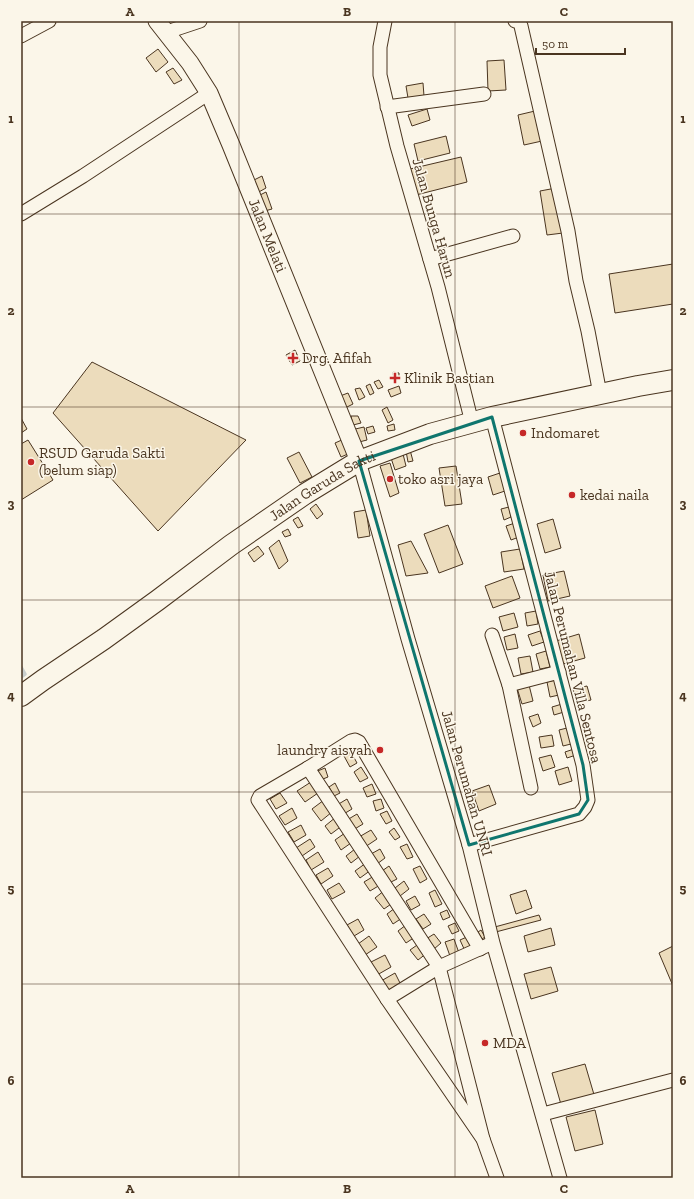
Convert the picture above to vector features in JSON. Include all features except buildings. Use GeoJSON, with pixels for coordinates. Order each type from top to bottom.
{"type":"FeatureCollection","features":[{"type":"Feature","properties":{"kind":"highway","name":"Jalan Garuda Sakti"},"geometry":{"type":"LineString","coordinates":[[21,696],[104,639],[231,545],[298,498],[359,462],[430,434],[492,417],[673,380]]}},
{"type":"Feature","properties":{"kind":"main road","name":"Jalan Melati"},"geometry":{"type":"LineString","coordinates":[[162,26],[190,63],[208,93],[231,146],[359,462]]}},
{"type":"Feature","properties":{"kind":"street"},"geometry":{"type":"LineString","coordinates":[[21,36],[49,21]]}},
{"type":"Feature","properties":{"kind":"street"},"geometry":{"type":"LineString","coordinates":[[162,26],[200,21]]}},
{"type":"Feature","properties":{"kind":"street","name":"Jalan Bunga Harun"},"geometry":{"type":"LineString","coordinates":[[386,21],[380,47],[380,75],[397,146],[438,286],[472,423]]}},
{"type":"Feature","properties":{"kind":"street"},"geometry":{"type":"LineString","coordinates":[[518,23],[568,231],[576,281],[588,331],[600,394]]}},
{"type":"Feature","properties":{"kind":"street"},"geometry":{"type":"LineString","coordinates":[[21,214],[83,176],[208,93]]}},
{"type":"Feature","properties":{"kind":"street"},"geometry":{"type":"LineString","coordinates":[[388,107],[484,94]]}},
{"type":"Feature","properties":{"kind":"street"},"geometry":{"type":"LineString","coordinates":[[430,259],[513,236]]}},
{"type":"Feature","properties":{"kind":"street","name":"Jalan Perumahan Villa Sentosa"},"geometry":{"type":"LineString","coordinates":[[470,845],[579,814],[585,807],[588,800],[583,766],[492,417]]}},
{"type":"Feature","properties":{"kind":"street","name":"Jalan Perumahan UNRI"},"geometry":{"type":"LineString","coordinates":[[359,462],[408,639],[470,845],[493,943],[560,1178]]}},
{"type":"Feature","properties":{"kind":"street"},"geometry":{"type":"LineString","coordinates":[[492,635],[509,685],[531,788]]}},
{"type":"Feature","properties":{"kind":"street"},"geometry":{"type":"LineString","coordinates":[[509,685],[559,672]]}},
{"type":"Feature","properties":{"kind":"street"},"geometry":{"type":"LineString","coordinates":[[480,949],[359,742],[355,740],[351,741],[260,796],[258,800],[387,999],[483,1139]]}},
{"type":"Feature","properties":{"kind":"street"},"geometry":{"type":"LineString","coordinates":[[308,768],[439,967],[483,1139],[497,1178]]}},
{"type":"Feature","properties":{"kind":"street"},"geometry":{"type":"LineString","coordinates":[[387,999],[439,967],[493,943]]}},
{"type":"Feature","properties":{"kind":"street"},"geometry":{"type":"LineString","coordinates":[[543,1114],[673,1080]]}},
{"type":"Feature","properties":{"kind":"highlighted area"},"geometry":{"type":"Polygon","coordinates":[[[492,417],[583,765],[588,800],[579,814],[469,845],[359,461],[492,417]]]}},
{"type":"Feature","properties":{"kind":"waterway"},"geometry":{"type":"LineString","coordinates":[[21,667],[25,674],[21,677]]}},
{"type":"Feature","properties":{"kind":"place","name":"Drg. Afifah"},"geometry":{"type":"Point","coordinates":[293,358]}},
{"type":"Feature","properties":{"kind":"place","name":"Klinik Bastian"},"geometry":{"type":"Point","coordinates":[395,378]}},
{"type":"Feature","properties":{"kind":"place","name":"Indomaret"},"geometry":{"type":"Point","coordinates":[523,433]}},
{"type":"Feature","properties":{"kind":"place","name":"RSUD Garuda Sakti (belum siap)"},"geometry":{"type":"Point","coordinates":[31,462]}},
{"type":"Feature","properties":{"kind":"place","name":"toko asri jaya"},"geometry":{"type":"Point","coordinates":[390,479]}},
{"type":"Feature","properties":{"kind":"place","name":"kedai naila"},"geometry":{"type":"Point","coordinates":[572,495]}},
{"type":"Feature","properties":{"kind":"place","name":"laundry aisyah"},"geometry":{"type":"Point","coordinates":[380,750]}},
{"type":"Feature","properties":{"kind":"place","name":"MDA"},"geometry":{"type":"Point","coordinates":[485,1043]}}]}
